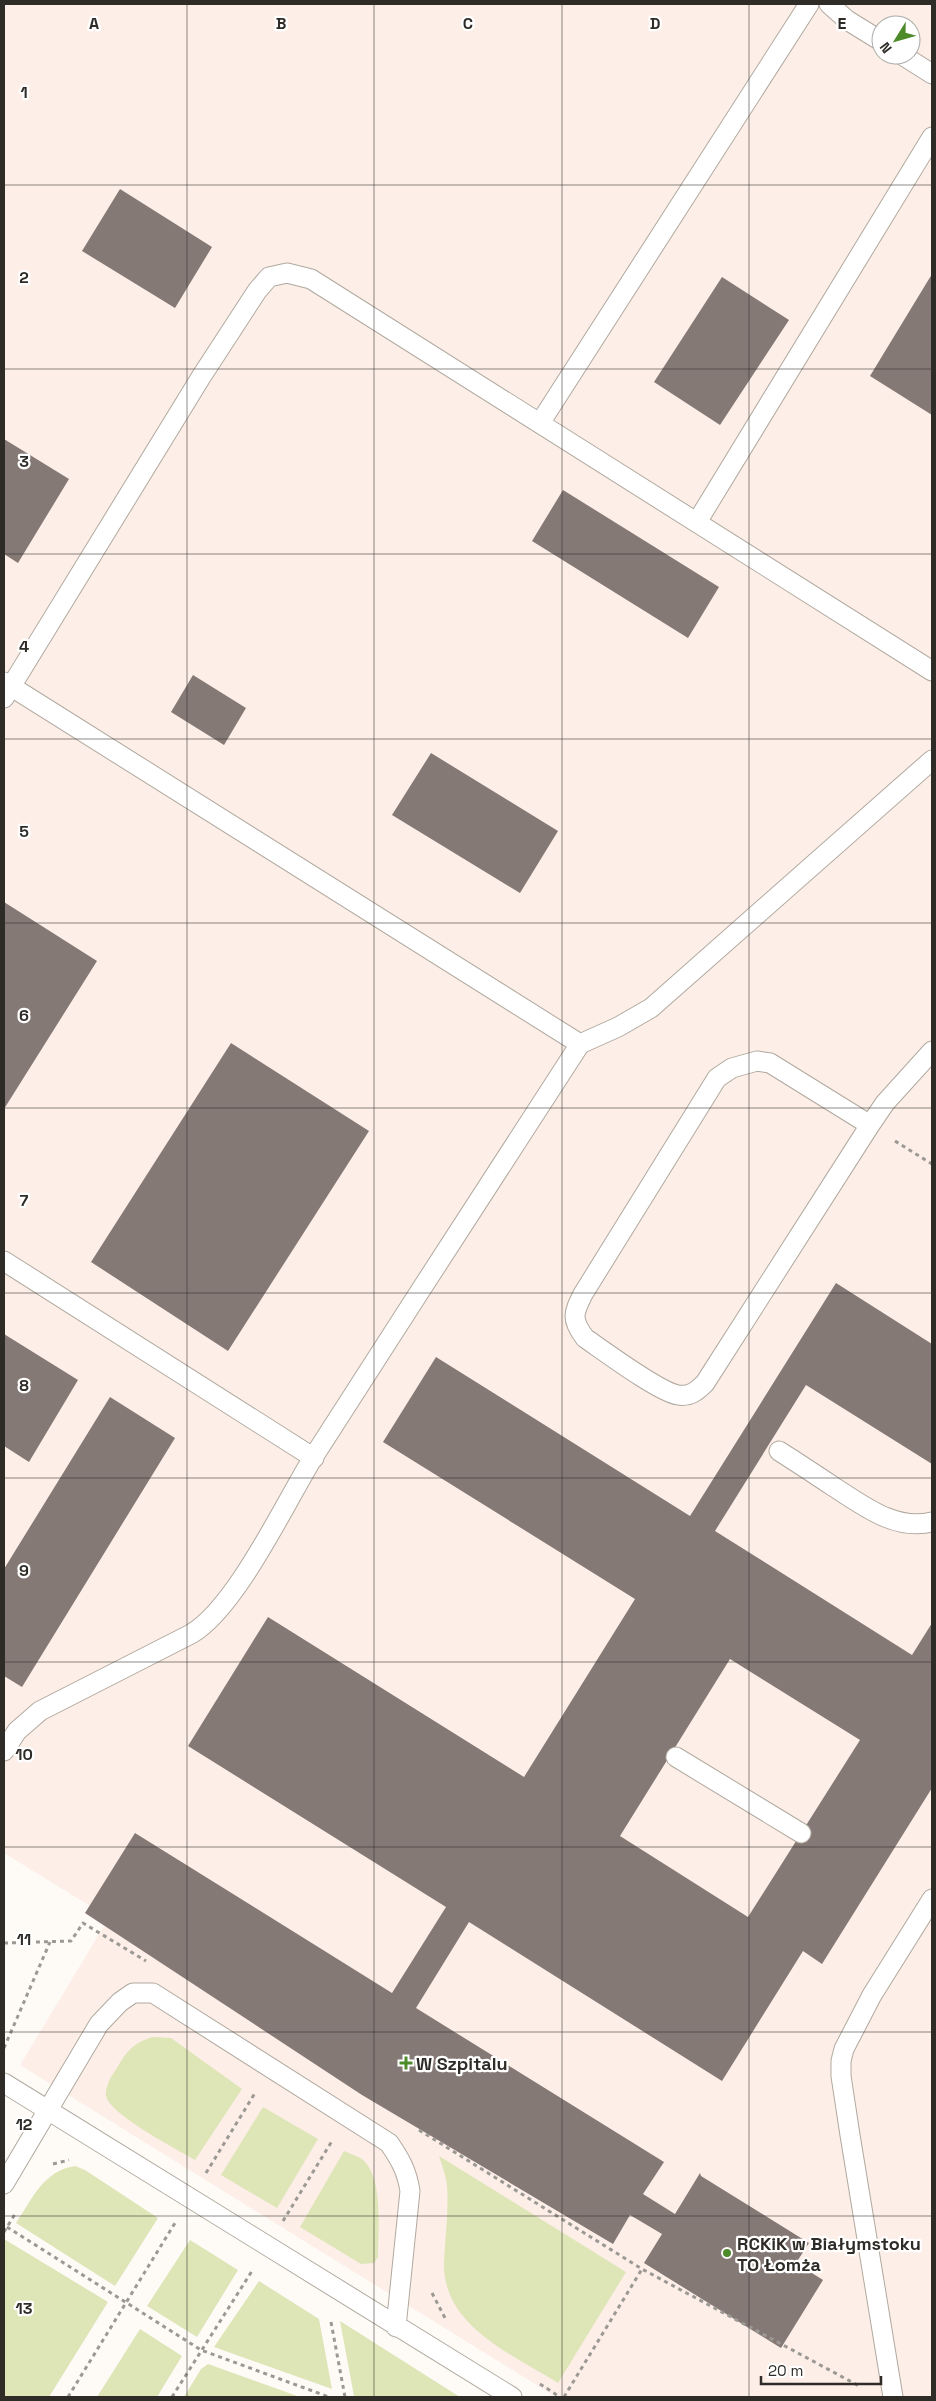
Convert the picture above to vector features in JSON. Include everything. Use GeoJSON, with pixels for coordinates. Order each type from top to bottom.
{"type":"FeatureCollection","features":[{"type":"Feature","properties":{"kind":"lane"},"geometry":{"type":"LineString","coordinates":[[540,423],[809,4]]}},
{"type":"Feature","properties":{"kind":"lane"},"geometry":{"type":"LineString","coordinates":[[829,4],[847,20],[871,35]]}},
{"type":"Feature","properties":{"kind":"lane"},"geometry":{"type":"LineString","coordinates":[[918,65],[932,74]]}},
{"type":"Feature","properties":{"kind":"lane"},"geometry":{"type":"LineString","coordinates":[[697,522],[932,137]]}},
{"type":"Feature","properties":{"kind":"lane"},"geometry":{"type":"LineString","coordinates":[[580,1044],[6,689],[256,291],[270,277],[287,273],[311,279],[932,671]]}},
{"type":"Feature","properties":{"kind":"lane"},"geometry":{"type":"LineString","coordinates":[[4,1750],[17,1731],[40,1711],[204,1626],[246,1572],[314,1458],[580,1044],[618,1027],[650,1008],[932,760]]}},
{"type":"Feature","properties":{"kind":"lane"},"geometry":{"type":"LineString","coordinates":[[870,1125],[770,1064],[758,1061],[732,1068],[717,1078],[583,1294],[574,1313],[577,1327],[585,1338],[663,1389],[679,1396],[694,1394],[705,1383],[885,1103],[932,1051]]}},
{"type":"Feature","properties":{"kind":"lane"},"geometry":{"type":"LineString","coordinates":[[4,1261],[314,1458]]}},
{"type":"Feature","properties":{"kind":"lane"},"geometry":{"type":"LineString","coordinates":[[779,1451],[877,1515],[900,1523],[921,1524],[932,1522]]}},
{"type":"Feature","properties":{"kind":"lane"},"geometry":{"type":"LineString","coordinates":[[676,1757],[801,1834]]}},
{"type":"Feature","properties":{"kind":"lane"},"geometry":{"type":"LineString","coordinates":[[893,2397],[848,2127],[841,2062],[844,2049],[872,1995],[932,1899]]}},
{"type":"Feature","properties":{"kind":"lane"},"geometry":{"type":"LineString","coordinates":[[4,2184],[49,2112],[99,2024],[120,2002],[133,1993],[153,1993],[389,2143],[402,2162],[408,2178],[410,2191],[396,2327]]}},
{"type":"Feature","properties":{"kind":"lane"},"geometry":{"type":"LineString","coordinates":[[4,2083],[512,2397]]}},
{"type":"Feature","properties":{"kind":"path"},"geometry":{"type":"LineString","coordinates":[[870,1125],[932,1164]]}},
{"type":"Feature","properties":{"kind":"path"},"geometry":{"type":"LineString","coordinates":[[4,1943],[71,1941],[83,1923],[150,1964]]}},
{"type":"Feature","properties":{"kind":"path"},"geometry":{"type":"LineString","coordinates":[[4,2048],[50,1942]]}},
{"type":"Feature","properties":{"kind":"path"},"geometry":{"type":"LineString","coordinates":[[420,2138],[418,2130],[642,2269],[868,2391]]}},
{"type":"Feature","properties":{"kind":"path"},"geometry":{"type":"LineString","coordinates":[[47,2167],[71,2160]]}},
{"type":"Feature","properties":{"kind":"path"},"geometry":{"type":"LineString","coordinates":[[4,2232],[16,2212]]}},
{"type":"Feature","properties":{"kind":"path"},"geometry":{"type":"LineString","coordinates":[[7,2227],[201,2350],[329,2397]]}},
{"type":"Feature","properties":{"kind":"path"},"geometry":{"type":"LineString","coordinates":[[564,2397],[642,2269]]}},
{"type":"Feature","properties":{"kind":"path"},"geometry":{"type":"LineString","coordinates":[[430,2290],[449,2324]]}},
{"type":"Feature","properties":{"kind":"path"},"geometry":{"type":"LineString","coordinates":[[331,2319],[346,2397]]}},
{"type":"Feature","properties":{"kind":"path"},"geometry":{"type":"LineString","coordinates":[[536,2382],[560,2397]]}},
{"type":"Feature","properties":{"kind":"shaded area"},"geometry":{"type":"Polygon","coordinates":[[[4,4],[932,4],[932,2397],[556,2397],[20,2065],[104,1926],[85,1913],[90,1906],[4,1853],[4,4]]]}},
{"type":"Feature","properties":{"kind":"green space"},"geometry":{"type":"Polygon","coordinates":[[[153,2037],[171,2038],[242,2089],[195,2160],[131,2122],[110,2104],[106,2096],[109,2081],[124,2057],[136,2045],[153,2037]]]}},
{"type":"Feature","properties":{"kind":"green space"},"geometry":{"type":"Polygon","coordinates":[[[263,2107],[318,2139],[277,2208],[221,2175],[263,2107]]]}},
{"type":"Feature","properties":{"kind":"green space"},"geometry":{"type":"Polygon","coordinates":[[[344,2151],[362,2159],[369,2167],[374,2178],[379,2219],[378,2257],[374,2263],[361,2264],[300,2227],[344,2151]]]}},
{"type":"Feature","properties":{"kind":"green space"},"geometry":{"type":"Polygon","coordinates":[[[439,2156],[626,2272],[558,2383],[483,2336],[467,2321],[454,2304],[446,2284],[444,2262],[447,2185],[439,2156]]]}},
{"type":"Feature","properties":{"kind":"green space"},"geometry":{"type":"Polygon","coordinates":[[[75,2166],[85,2170],[158,2218],[115,2286],[16,2223],[34,2195],[47,2180],[64,2169],[75,2166]]]}},
{"type":"Feature","properties":{"kind":"green space"},"geometry":{"type":"Polygon","coordinates":[[[4,2239],[108,2302],[49,2397],[4,2397],[4,2239]]]}},
{"type":"Feature","properties":{"kind":"green space"},"geometry":{"type":"Polygon","coordinates":[[[190,2240],[238,2270],[197,2337],[147,2306],[190,2240]]]}},
{"type":"Feature","properties":{"kind":"green space"},"geometry":{"type":"Polygon","coordinates":[[[259,2281],[319,2319],[332,2389],[214,2347],[259,2281]]]}},
{"type":"Feature","properties":{"kind":"green space"},"geometry":{"type":"Polygon","coordinates":[[[340,2321],[460,2397],[354,2396],[340,2321]]]}},
{"type":"Feature","properties":{"kind":"green space"},"geometry":{"type":"Polygon","coordinates":[[[140,2329],[182,2356],[157,2397],[97,2397],[140,2329]]]}},
{"type":"Feature","properties":{"kind":"green space"},"geometry":{"type":"Polygon","coordinates":[[[208,2364],[300,2397],[184,2397],[201,2369],[208,2364]]]}},
{"type":"Feature","properties":{"kind":"building"},"geometry":{"type":"Polygon","coordinates":[[[120,189],[212,247],[175,308],[82,251],[120,189]]]}},
{"type":"Feature","properties":{"kind":"building"},"geometry":{"type":"Polygon","coordinates":[[[932,274],[932,415],[870,376],[932,274]]]}},
{"type":"Feature","properties":{"kind":"building"},"geometry":{"type":"Polygon","coordinates":[[[722,277],[789,320],[720,425],[654,382],[722,277]]]}},
{"type":"Feature","properties":{"kind":"building"},"geometry":{"type":"Polygon","coordinates":[[[4,439],[69,479],[18,563],[4,554],[4,439]]]}},
{"type":"Feature","properties":{"kind":"building"},"geometry":{"type":"Polygon","coordinates":[[[563,490],[719,587],[688,638],[532,541],[563,490]]]}},
{"type":"Feature","properties":{"kind":"building"},"geometry":{"type":"Polygon","coordinates":[[[193,675],[246,708],[224,745],[171,712],[193,675]]]}},
{"type":"Feature","properties":{"kind":"building"},"geometry":{"type":"Polygon","coordinates":[[[431,753],[558,831],[520,893],[392,815],[431,753]]]}},
{"type":"Feature","properties":{"kind":"building"},"geometry":{"type":"Polygon","coordinates":[[[4,902],[97,961],[4,1109],[4,902]]]}},
{"type":"Feature","properties":{"kind":"building"},"geometry":{"type":"Polygon","coordinates":[[[231,1043],[369,1131],[228,1351],[91,1262],[231,1043]]]}},
{"type":"Feature","properties":{"kind":"building"},"geometry":{"type":"Polygon","coordinates":[[[836,1283],[932,1344],[932,1464],[806,1385],[715,1531],[912,1655],[932,1623],[932,1788],[822,1964],[803,1951],[722,2081],[469,1922],[416,2008],[664,2162],[643,2194],[675,2214],[700,2173],[701,2176],[809,2243],[796,2263],[823,2280],[781,2348],[644,2263],[662,2234],[630,2215],[613,2244],[362,2095],[85,1913],[135,1833],[392,1993],[446,1907],[188,1746],[268,1617],[524,1777],[635,1599],[383,1442],[436,1357],[690,1516],[836,1283]],[[730,1659],[620,1836],[748,1917],[860,1740],[730,1659]]]}},
{"type":"Feature","properties":{"kind":"building"},"geometry":{"type":"Polygon","coordinates":[[[4,1334],[78,1380],[29,1462],[4,1446],[4,1334]]]}},
{"type":"Feature","properties":{"kind":"building"},"geometry":{"type":"Polygon","coordinates":[[[110,1397],[175,1438],[22,1687],[4,1676],[4,1569],[110,1397]]]}},
{"type":"Feature","properties":{"kind":"place","name":"W Szpitalu"},"geometry":{"type":"Point","coordinates":[406,2063]}},
{"type":"Feature","properties":{"kind":"place","name":"RCKiK w Białymstoku TO Łomża"},"geometry":{"type":"Point","coordinates":[727,2253]}}]}
